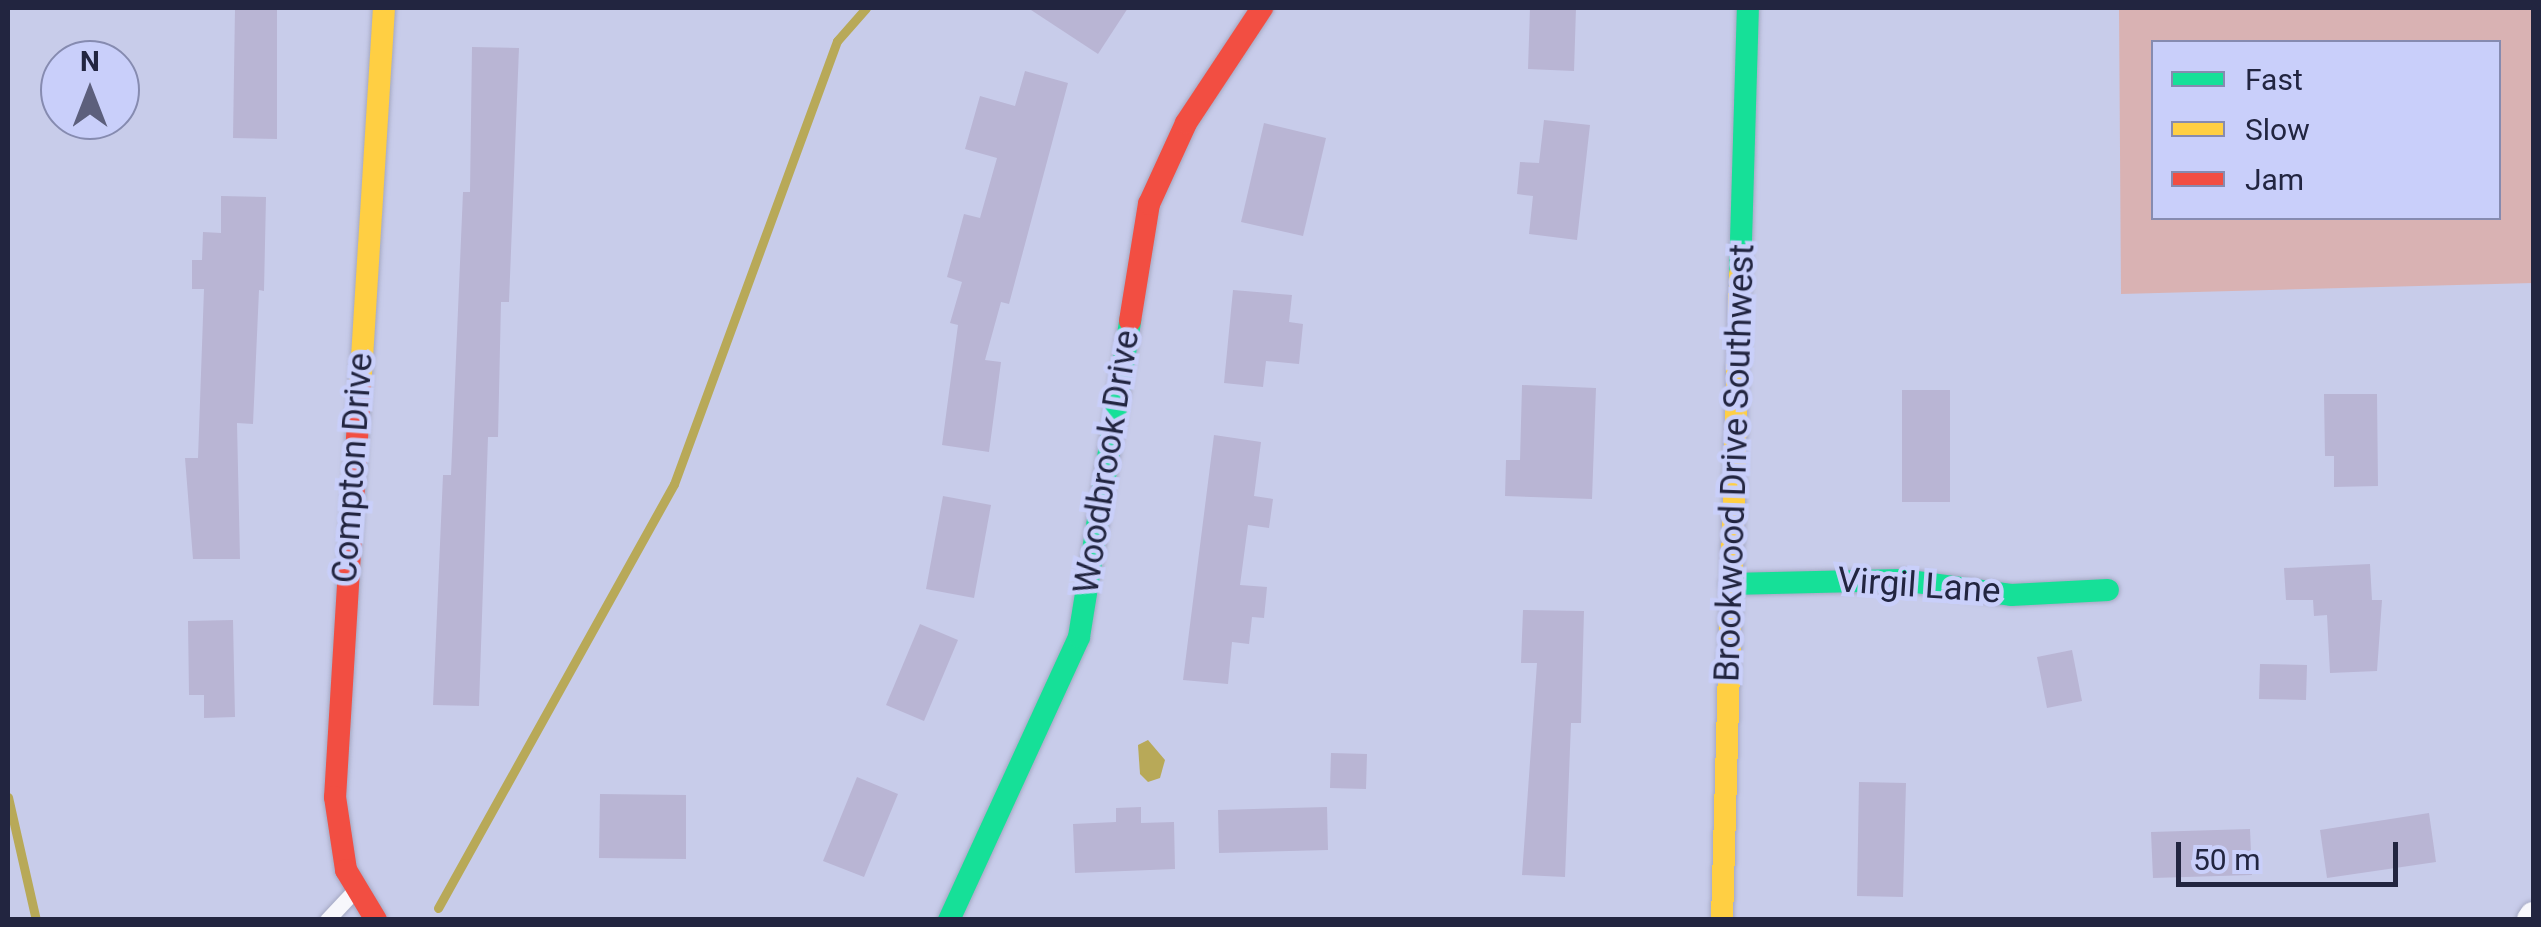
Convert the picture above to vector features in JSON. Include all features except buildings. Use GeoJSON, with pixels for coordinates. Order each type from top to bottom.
{"type":"FeatureCollection","features":[{"type":"Feature","properties":{"kind":"street","name":"Compton Drive"},"geometry":{"type":"LineString","coordinates":[[376,920],[356,890],[337,838],[335,797],[384,8]]}},
{"type":"Feature","properties":{"kind":"street","name":"Woodbrook Drive"},"geometry":{"type":"LineString","coordinates":[[949,920],[1079,637],[1149,204],[1186,123],[1262,8]]}},
{"type":"Feature","properties":{"kind":"street","name":"Brookwood Drive Southwest"},"geometry":{"type":"LineString","coordinates":[[1722,920],[1748,8]]}},
{"type":"Feature","properties":{"kind":"street","name":"Virgil Lane"},"geometry":{"type":"LineString","coordinates":[[1730,584],[1902,580],[2010,595],[2108,590]]}},
{"type":"Feature","properties":{"kind":"lane"},"geometry":{"type":"LineString","coordinates":[[326,920],[356,890]]}},
{"type":"Feature","properties":{"kind":"shaded area"},"geometry":{"type":"Polygon","coordinates":[[[2119,8],[2533,8],[2533,283],[2121,294],[2119,8]]]}},
{"type":"Feature","properties":{"kind":"shaded area"},"geometry":{"type":"Polygon","coordinates":[[[1148,740],[1165,760],[1160,778],[1148,782],[1140,774],[1138,745],[1148,740]]]}},
{"type":"Feature","properties":{"kind":"waterway"},"geometry":{"type":"LineString","coordinates":[[438,908],[674,484],[837,41],[866,8]]}},
{"type":"Feature","properties":{"kind":"waterway"},"geometry":{"type":"LineString","coordinates":[[8,797],[36,920]]}},
{"type":"Feature","properties":{"kind":"traffic: fast"},"geometry":{"type":"LineString","coordinates":[[1740,274],[1748,8]]}},
{"type":"Feature","properties":{"kind":"traffic: fast"},"geometry":{"type":"LineString","coordinates":[[949,920],[1079,637],[1130,321]]}},
{"type":"Feature","properties":{"kind":"traffic: fast"},"geometry":{"type":"LineString","coordinates":[[1730,584],[1902,580],[2011,595],[2108,590]]}},
{"type":"Feature","properties":{"kind":"traffic: slow"},"geometry":{"type":"LineString","coordinates":[[360,389],[384,8]]}},
{"type":"Feature","properties":{"kind":"traffic: slow"},"geometry":{"type":"LineString","coordinates":[[1722,920],[1740,274]]}},
{"type":"Feature","properties":{"kind":"traffic: jam"},"geometry":{"type":"LineString","coordinates":[[1130,321],[1149,204],[1186,123],[1262,8]]}},
{"type":"Feature","properties":{"kind":"traffic: jam"},"geometry":{"type":"LineString","coordinates":[[360,389],[335,797],[346,870],[376,920]]}}]}
